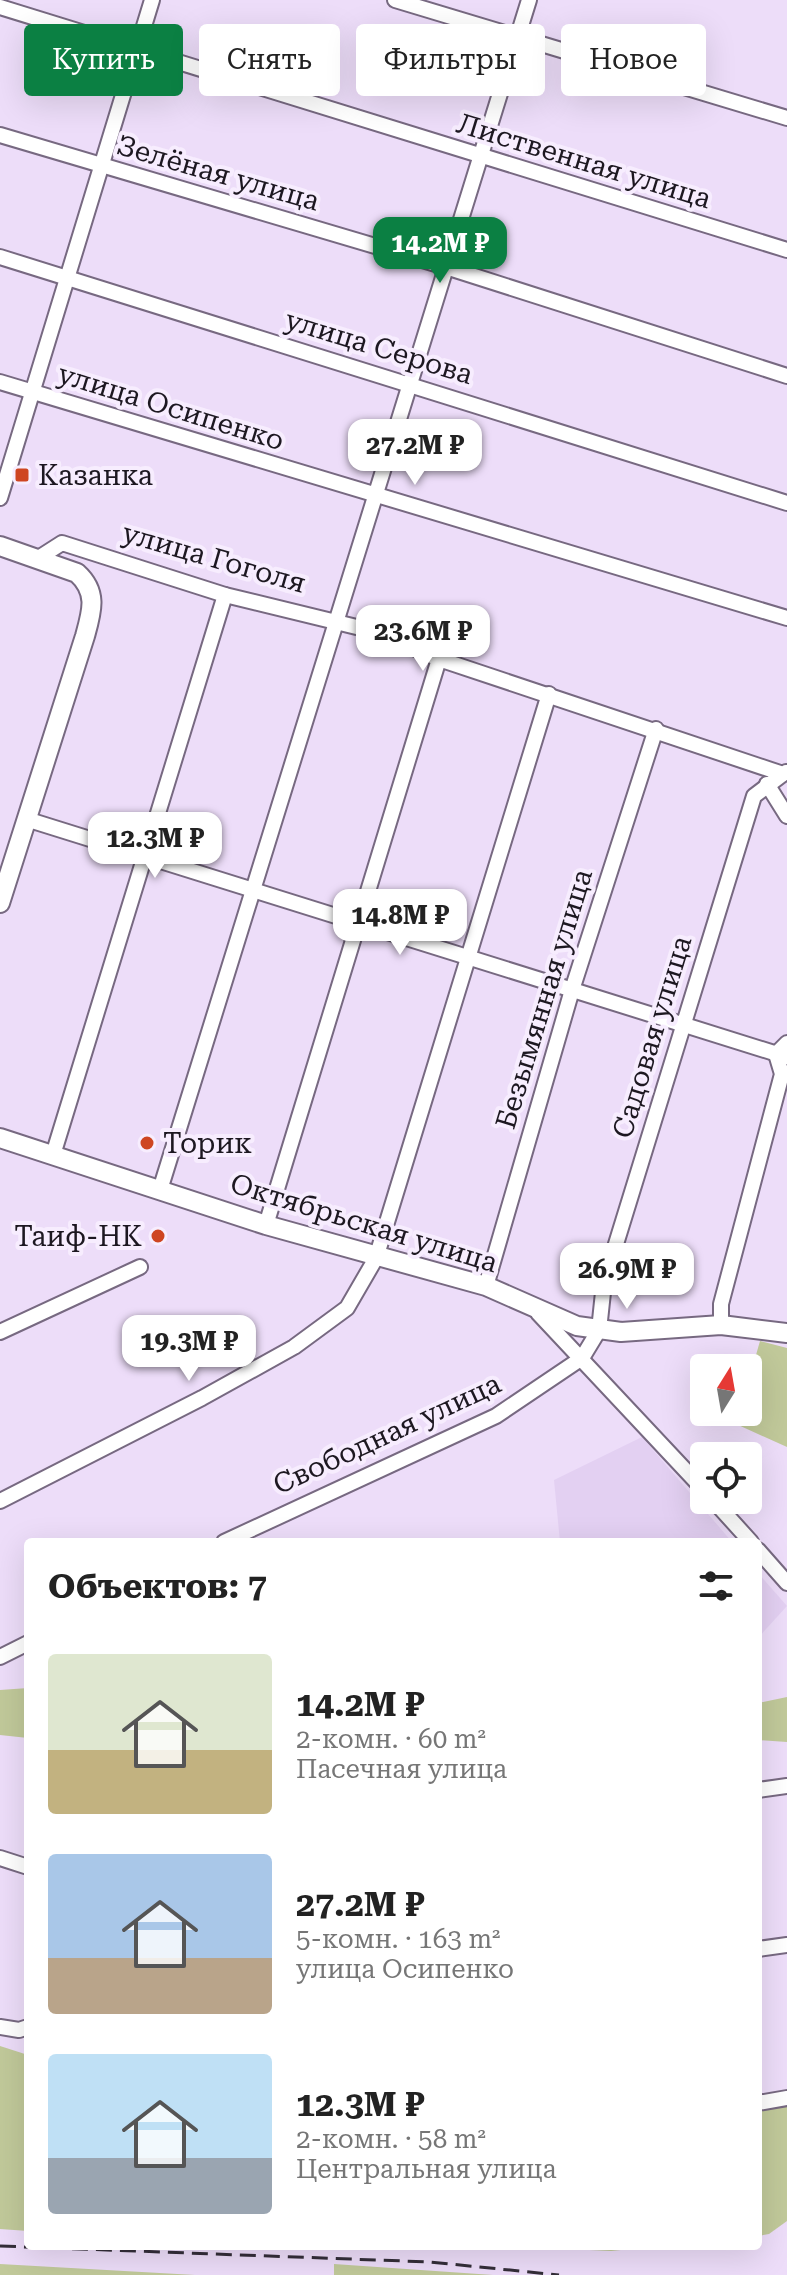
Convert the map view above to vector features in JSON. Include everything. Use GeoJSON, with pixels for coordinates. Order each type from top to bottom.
{"type":"FeatureCollection","features":[{"type":"Feature","properties":{"kind":"main road"},"geometry":{"type":"LineString","coordinates":[[0,546],[77,573],[92,592],[92,610],[0,903]]}},
{"type":"Feature","properties":{"kind":"main road","name":"Октябрьская улица"},"geometry":{"type":"LineString","coordinates":[[0,1138],[266,1225],[376,1258],[486,1286],[577,1326],[644,1332],[721,1325],[787,1333]]}},
{"type":"Feature","properties":{"kind":"street"},"geometry":{"type":"LineString","coordinates":[[144,24],[152,0]]}},
{"type":"Feature","properties":{"kind":"street"},"geometry":{"type":"LineString","coordinates":[[395,0],[479,24]]}},
{"type":"Feature","properties":{"kind":"street"},"geometry":{"type":"LineString","coordinates":[[521,24],[529,0]]}},
{"type":"Feature","properties":{"kind":"street","name":"Лиственная улица"},"geometry":{"type":"LineString","coordinates":[[0,7],[57,24]]}},
{"type":"Feature","properties":{"kind":"street"},"geometry":{"type":"LineString","coordinates":[[545,43],[787,118]]}},
{"type":"Feature","properties":{"kind":"street","name":"Лиственная улица"},"geometry":{"type":"LineString","coordinates":[[183,63],[787,250]]}},
{"type":"Feature","properties":{"kind":"street"},"geometry":{"type":"LineString","coordinates":[[0,498],[122,96]]}},
{"type":"Feature","properties":{"kind":"street"},"geometry":{"type":"LineString","coordinates":[[160,1190],[499,96]]}},
{"type":"Feature","properties":{"kind":"street","name":"Зелёная улица"},"geometry":{"type":"LineString","coordinates":[[0,135],[446,267],[787,376]]}},
{"type":"Feature","properties":{"kind":"street","name":"улица Серова"},"geometry":{"type":"LineString","coordinates":[[0,257],[787,503]]}},
{"type":"Feature","properties":{"kind":"street","name":"улица Осипенко"},"geometry":{"type":"LineString","coordinates":[[0,382],[787,618]]}},
{"type":"Feature","properties":{"kind":"street","name":"улица Гоголя"},"geometry":{"type":"LineString","coordinates":[[37,559],[62,543],[225,595],[377,632],[439,659],[785,773]]}},
{"type":"Feature","properties":{"kind":"street"},"geometry":{"type":"LineString","coordinates":[[53,1155],[142,857],[225,595]]}},
{"type":"Feature","properties":{"kind":"street"},"geometry":{"type":"LineString","coordinates":[[266,1225],[439,659]]}},
{"type":"Feature","properties":{"kind":"street"},"geometry":{"type":"LineString","coordinates":[[0,1501],[202,1398],[305,1340],[347,1308],[376,1258],[549,694]]}},
{"type":"Feature","properties":{"kind":"street","name":"Безымянная улица"},"geometry":{"type":"LineString","coordinates":[[486,1286],[572,990],[656,729]]}},
{"type":"Feature","properties":{"kind":"street","name":"Садовая улица"},"geometry":{"type":"LineString","coordinates":[[599,1330],[604,1283],[681,1024],[754,796],[785,773]]}},
{"type":"Feature","properties":{"kind":"street"},"geometry":{"type":"LineString","coordinates":[[767,784],[787,816]]}},
{"type":"Feature","properties":{"kind":"street"},"geometry":{"type":"LineString","coordinates":[[26,819],[681,1024],[783,1051],[782,1074],[721,1304],[721,1325]]}},
{"type":"Feature","properties":{"kind":"street"},"geometry":{"type":"LineString","coordinates":[[0,1332],[140,1267]]}},
{"type":"Feature","properties":{"kind":"street","name":"Октябрьская улица"},"geometry":{"type":"LineString","coordinates":[[530,1305],[690,1475]]}},
{"type":"Feature","properties":{"kind":"street"},"geometry":{"type":"LineString","coordinates":[[0,1319],[17,1324]]}},
{"type":"Feature","properties":{"kind":"street","name":"Свободная улица"},"geometry":{"type":"LineString","coordinates":[[233,1538],[496,1416],[582,1358],[599,1330]]}},
{"type":"Feature","properties":{"kind":"street"},"geometry":{"type":"LineString","coordinates":[[726,1514],[747,1538]]}},
{"type":"Feature","properties":{"kind":"street"},"geometry":{"type":"LineString","coordinates":[[762,1555],[787,1583]]}},
{"type":"Feature","properties":{"kind":"street"},"geometry":{"type":"LineString","coordinates":[[0,1657],[24,1645]]}},
{"type":"Feature","properties":{"kind":"street"},"geometry":{"type":"LineString","coordinates":[[762,1789],[787,1786]]}},
{"type":"Feature","properties":{"kind":"street"},"geometry":{"type":"LineString","coordinates":[[0,1858],[24,1866]]}},
{"type":"Feature","properties":{"kind":"street"},"geometry":{"type":"LineString","coordinates":[[762,1948],[787,1945]]}},
{"type":"Feature","properties":{"kind":"street"},"geometry":{"type":"LineString","coordinates":[[0,2027],[24,2027]]}},
{"type":"Feature","properties":{"kind":"street"},"geometry":{"type":"LineString","coordinates":[[762,2102],[787,2098]]}},
{"type":"Feature","properties":{"kind":"shaded area"},"geometry":{"type":"Polygon","coordinates":[[[642,1437],[690,1493],[690,1514],[708,1514],[729,1538],[560,1538],[554,1480],[642,1437]]]}},
{"type":"Feature","properties":{"kind":"shaded area"},"geometry":{"type":"Polygon","coordinates":[[[762,1578],[787,1606],[762,1634],[762,1578]]]}},
{"type":"Feature","properties":{"kind":"green space"},"geometry":{"type":"Polygon","coordinates":[[[760,1341],[787,1348],[787,1447],[740,1426],[762,1426],[762,1354],[756,1354],[760,1341]]]}},
{"type":"Feature","properties":{"kind":"green space"},"geometry":{"type":"Polygon","coordinates":[[[24,1688],[24,1738],[0,1735],[0,1690],[24,1688]]]}},
{"type":"Feature","properties":{"kind":"green space"},"geometry":{"type":"Polygon","coordinates":[[[787,1697],[787,1742],[762,1740],[762,1702],[787,1697]]]}},
{"type":"Feature","properties":{"kind":"green space"},"geometry":{"type":"Polygon","coordinates":[[[0,2046],[24,2054],[24,2231],[0,2229],[0,2046]]]}},
{"type":"Feature","properties":{"kind":"green space"},"geometry":{"type":"Polygon","coordinates":[[[787,2106],[787,2221],[762,2235],[762,2109],[787,2106]]]}},
{"type":"Feature","properties":{"kind":"green space"},"geometry":{"type":"Polygon","coordinates":[[[0,2264],[195,2275],[0,2275],[0,2264]]]}},
{"type":"Feature","properties":{"kind":"green space"},"geometry":{"type":"Polygon","coordinates":[[[334,2264],[493,2275],[334,2275],[334,2264]]]}},
{"type":"Feature","properties":{"kind":"railway"},"geometry":{"type":"LineString","coordinates":[[0,2246],[24,2247]]}},
{"type":"Feature","properties":{"kind":"railway"},"geometry":{"type":"LineString","coordinates":[[108,2250],[430,2262],[559,2275]]}},
{"type":"Feature","properties":{"kind":"place","name":"Казанка"},"geometry":{"type":"Point","coordinates":[22,475]}},
{"type":"Feature","properties":{"kind":"place","name":"Торик"},"geometry":{"type":"Point","coordinates":[147,1143]}},
{"type":"Feature","properties":{"kind":"place","name":"Таиф-НК"},"geometry":{"type":"Point","coordinates":[158,1236]}}]}
